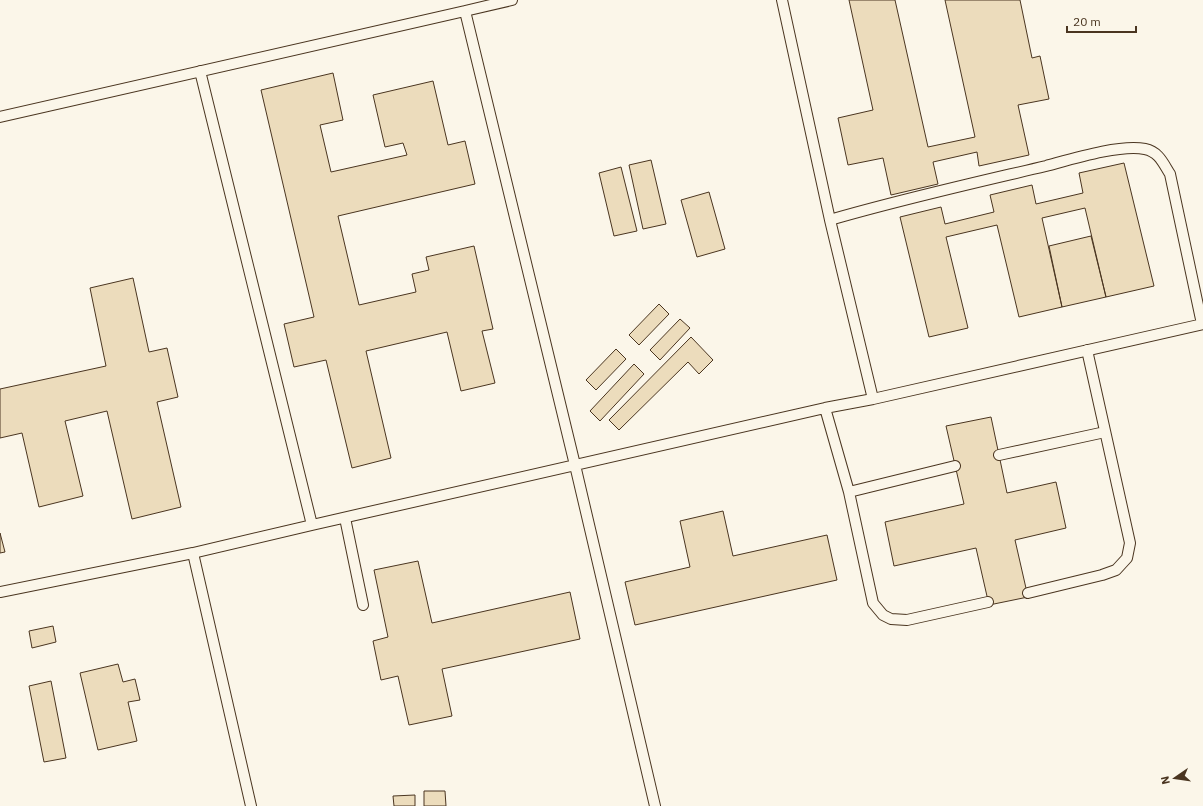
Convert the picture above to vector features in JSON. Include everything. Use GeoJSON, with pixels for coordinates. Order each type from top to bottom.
{"type":"FeatureCollection","features":[{"type":"Feature","properties":{"kind":"lane"},"geometry":{"type":"LineString","coordinates":[[0,117],[512,0]]}},
{"type":"Feature","properties":{"kind":"lane"},"geometry":{"type":"LineString","coordinates":[[782,0],[830,220],[873,399]]}},
{"type":"Feature","properties":{"kind":"lane"},"geometry":{"type":"LineString","coordinates":[[465,11],[575,465],[655,806]]}},
{"type":"Feature","properties":{"kind":"lane"},"geometry":{"type":"LineString","coordinates":[[200,71],[312,525]]}},
{"type":"Feature","properties":{"kind":"lane"},"geometry":{"type":"LineString","coordinates":[[0,592],[193,553],[825,408],[873,399],[1202,324],[1170,174],[1158,155],[1147,150],[1134,148],[1096,154],[896,201],[830,220]]}},
{"type":"Feature","properties":{"kind":"lane"},"geometry":{"type":"LineString","coordinates":[[1028,592],[1102,575],[1116,570],[1127,558],[1130,543],[1087,350]]}},
{"type":"Feature","properties":{"kind":"lane"},"geometry":{"type":"LineString","coordinates":[[825,408],[849,492],[873,603],[883,615],[891,619],[907,620],[988,602]]}},
{"type":"Feature","properties":{"kind":"lane"},"geometry":{"type":"LineString","coordinates":[[999,455],[1105,432]]}},
{"type":"Feature","properties":{"kind":"lane"},"geometry":{"type":"LineString","coordinates":[[849,492],[955,466]]}},
{"type":"Feature","properties":{"kind":"lane"},"geometry":{"type":"LineString","coordinates":[[345,518],[363,605]]}},
{"type":"Feature","properties":{"kind":"lane"},"geometry":{"type":"LineString","coordinates":[[193,553],[251,806]]}},
{"type":"Feature","properties":{"kind":"building"},"geometry":{"type":"Polygon","coordinates":[[[849,0],[895,0],[928,147],[975,137],[945,0],[1020,0],[1032,58],[1040,56],[1049,99],[1018,105],[1029,155],[979,166],[977,152],[933,162],[938,184],[891,195],[883,158],[848,165],[838,118],[873,110],[849,0]]]}},
{"type":"Feature","properties":{"kind":"building"},"geometry":{"type":"Polygon","coordinates":[[[333,73],[343,120],[320,125],[331,172],[407,155],[403,143],[385,147],[373,95],[433,81],[448,145],[465,141],[475,184],[338,216],[359,305],[416,292],[412,274],[429,270],[426,257],[474,246],[493,329],[482,331],[495,383],[461,391],[447,332],[366,351],[391,458],[352,468],[326,360],[294,367],[284,324],[314,317],[261,90],[333,73]]]}},
{"type":"Feature","properties":{"kind":"building"},"geometry":{"type":"Polygon","coordinates":[[[651,160],[666,224],[643,229],[629,165],[651,160]]]}},
{"type":"Feature","properties":{"kind":"building"},"geometry":{"type":"Polygon","coordinates":[[[1124,163],[1154,286],[1106,297],[1085,208],[1042,218],[1062,307],[1019,317],[997,225],[946,237],[968,328],[929,337],[900,217],[941,207],[945,224],[994,212],[990,195],[1032,185],[1036,204],[1083,193],[1079,173],[1124,163]]]}},
{"type":"Feature","properties":{"kind":"building"},"geometry":{"type":"Polygon","coordinates":[[[621,167],[637,231],[614,236],[599,173],[621,167]]]}},
{"type":"Feature","properties":{"kind":"building"},"geometry":{"type":"Polygon","coordinates":[[[709,192],[725,249],[697,257],[681,200],[709,192]]]}},
{"type":"Feature","properties":{"kind":"building"},"geometry":{"type":"Polygon","coordinates":[[[1091,236],[1106,297],[1062,307],[1049,246],[1091,236]]]}},
{"type":"Feature","properties":{"kind":"building"},"geometry":{"type":"Polygon","coordinates":[[[133,278],[149,352],[167,348],[178,397],[157,402],[181,507],[132,519],[107,411],[65,421],[83,496],[39,507],[22,433],[0,438],[0,389],[106,366],[90,288],[133,278]]]}},
{"type":"Feature","properties":{"kind":"building"},"geometry":{"type":"Polygon","coordinates":[[[659,304],[669,314],[639,345],[629,335],[659,304]]]}},
{"type":"Feature","properties":{"kind":"building"},"geometry":{"type":"Polygon","coordinates":[[[680,319],[690,328],[660,360],[650,350],[680,319]]]}},
{"type":"Feature","properties":{"kind":"building"},"geometry":{"type":"Polygon","coordinates":[[[691,337],[713,360],[699,374],[688,362],[619,430],[609,420],[691,337]]]}},
{"type":"Feature","properties":{"kind":"building"},"geometry":{"type":"Polygon","coordinates":[[[616,349],[626,359],[596,390],[586,380],[616,349]]]}},
{"type":"Feature","properties":{"kind":"building"},"geometry":{"type":"Polygon","coordinates":[[[634,364],[644,374],[600,421],[590,411],[634,364]]]}},
{"type":"Feature","properties":{"kind":"building"},"geometry":{"type":"Polygon","coordinates":[[[991,417],[1007,493],[1056,482],[1066,528],[1015,540],[1028,597],[989,605],[976,548],[894,566],[885,522],[964,504],[946,426],[991,417]]]}},
{"type":"Feature","properties":{"kind":"building"},"geometry":{"type":"Polygon","coordinates":[[[723,511],[733,556],[827,535],[837,580],[635,625],[625,582],[690,567],[680,521],[723,511]]]}},
{"type":"Feature","properties":{"kind":"building"},"geometry":{"type":"Polygon","coordinates":[[[0,533],[5,552],[0,553],[0,533]]]}},
{"type":"Feature","properties":{"kind":"building"},"geometry":{"type":"Polygon","coordinates":[[[418,561],[432,623],[570,592],[580,639],[442,669],[452,716],[409,725],[398,676],[381,680],[373,641],[388,637],[374,570],[418,561]]]}},
{"type":"Feature","properties":{"kind":"building"},"geometry":{"type":"Polygon","coordinates":[[[53,626],[56,642],[32,648],[29,631],[53,626]]]}},
{"type":"Feature","properties":{"kind":"building"},"geometry":{"type":"Polygon","coordinates":[[[118,664],[123,682],[135,679],[140,700],[128,702],[137,741],[98,750],[80,673],[118,664]]]}},
{"type":"Feature","properties":{"kind":"building"},"geometry":{"type":"Polygon","coordinates":[[[51,681],[66,758],[44,762],[29,686],[51,681]]]}},
{"type":"Feature","properties":{"kind":"building"},"geometry":{"type":"Polygon","coordinates":[[[424,791],[445,791],[446,806],[424,806],[424,791]]]}},
{"type":"Feature","properties":{"kind":"building"},"geometry":{"type":"Polygon","coordinates":[[[415,795],[415,806],[394,806],[393,796],[415,795]]]}}]}
